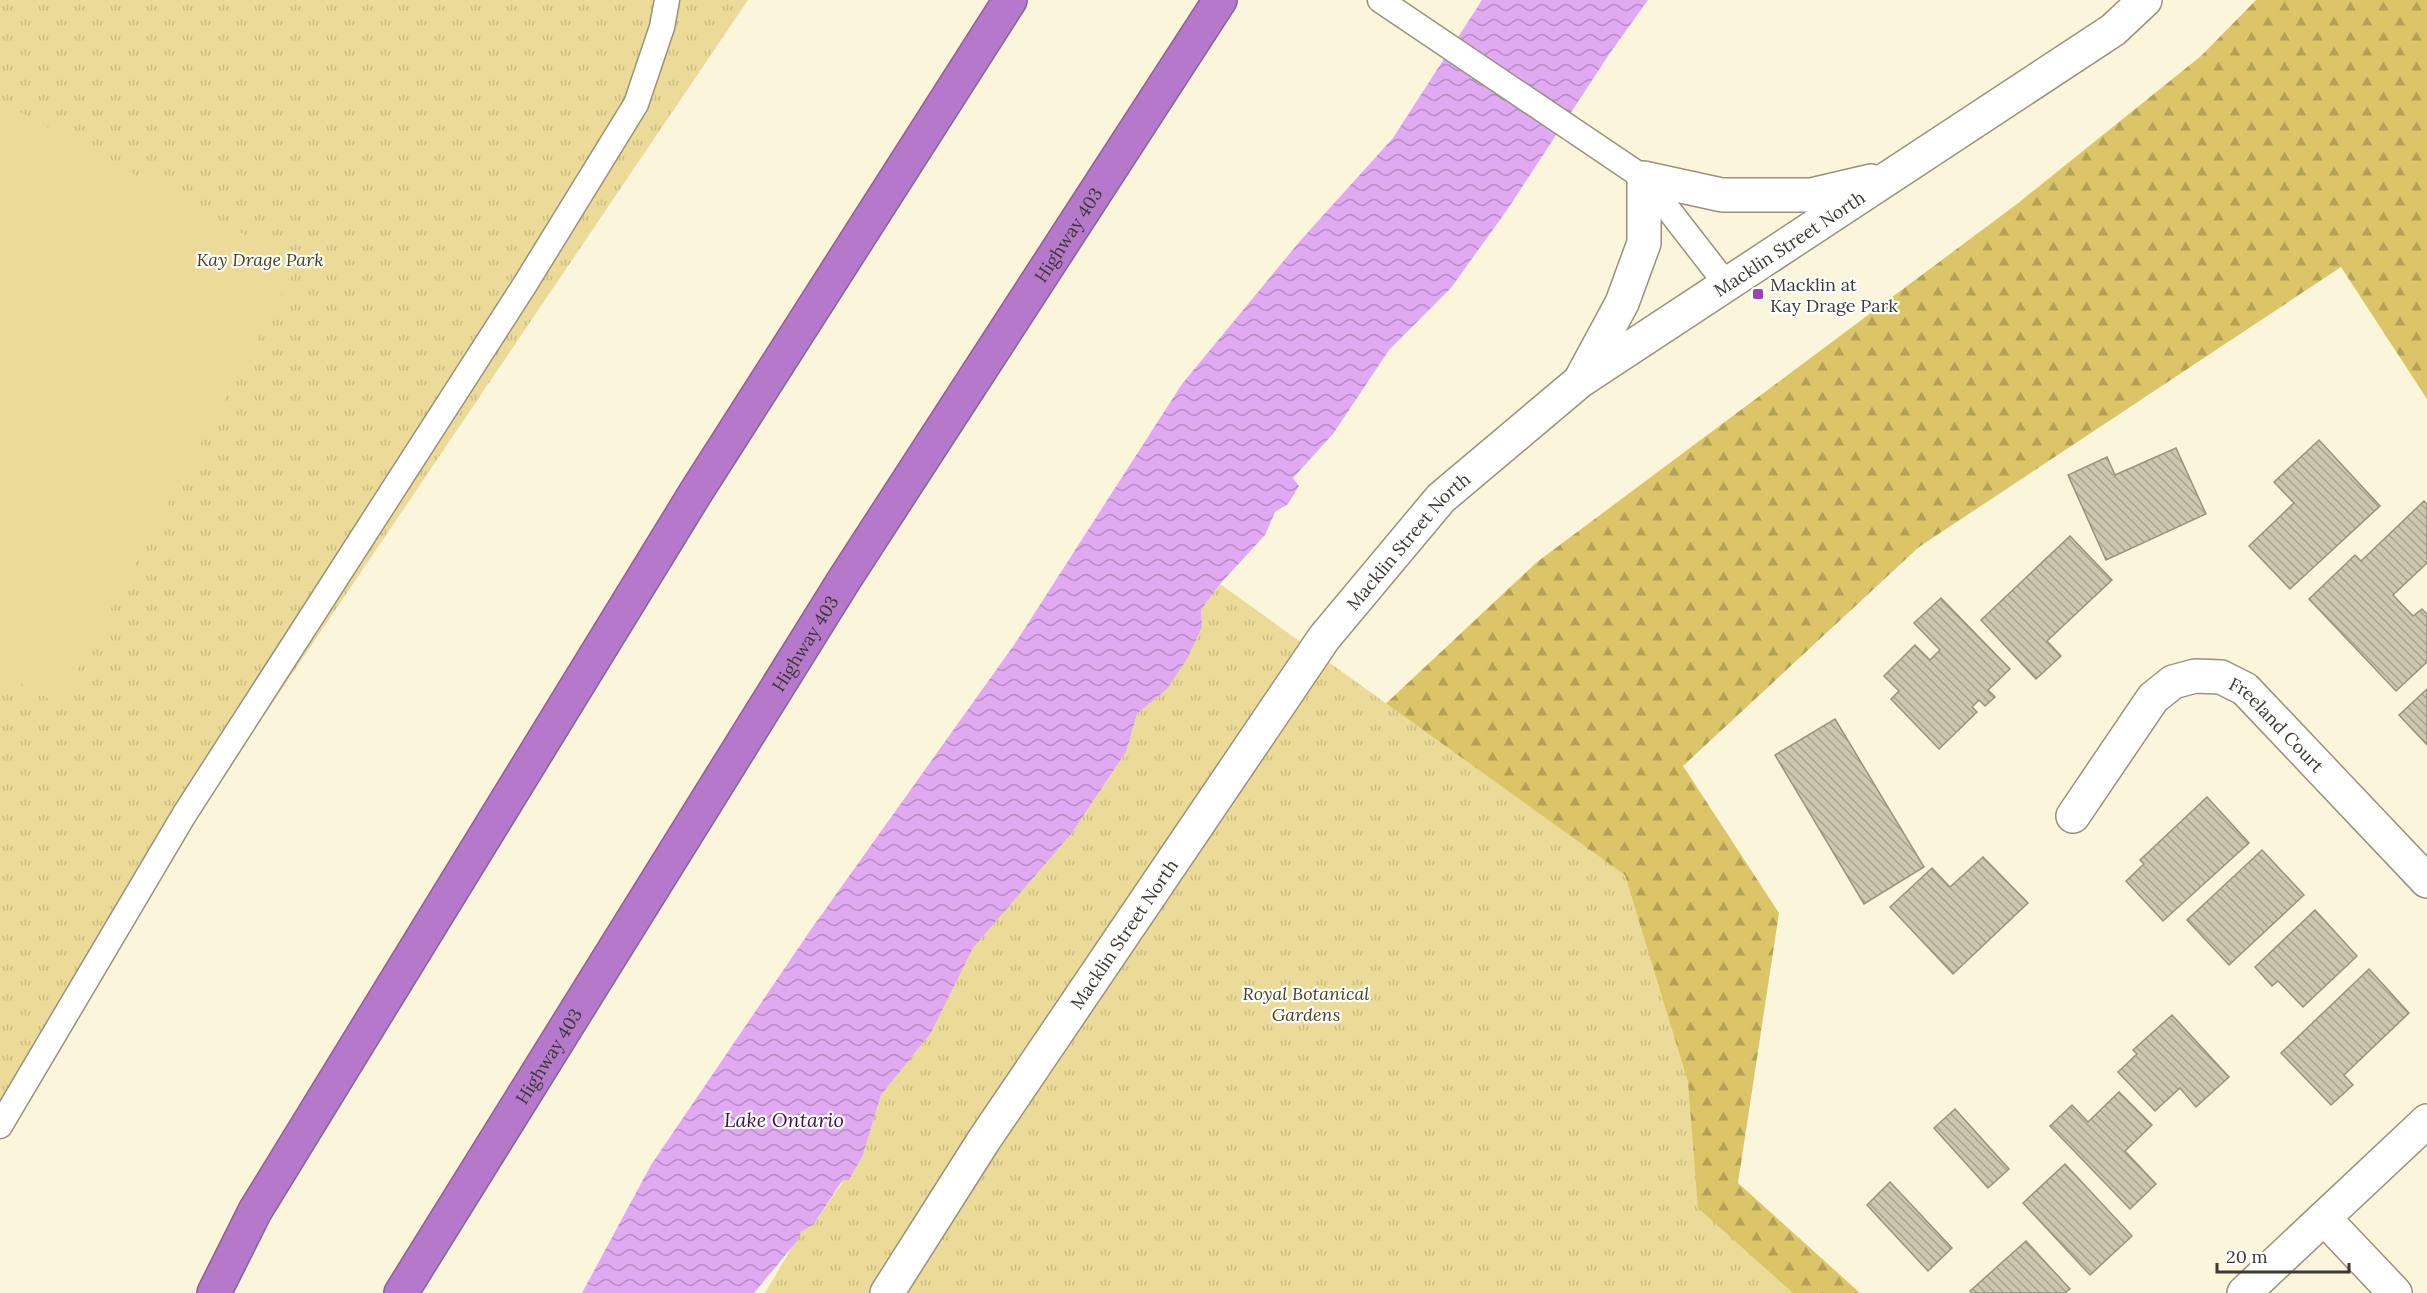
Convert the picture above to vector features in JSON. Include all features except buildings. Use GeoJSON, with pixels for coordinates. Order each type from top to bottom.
{"type":"FeatureCollection","features":[{"type":"Feature","properties":{"kind":"highway"},"geometry":{"type":"LineString","coordinates":[[214,1293],[255,1211],[689,502],[1010,0]]}},
{"type":"Feature","properties":{"kind":"highway","name":"Highway 403"},"geometry":{"type":"LineString","coordinates":[[401,1293],[844,580],[1220,0]]}},
{"type":"Feature","properties":{"kind":"street","name":"Macklin Street North"},"geometry":{"type":"LineString","coordinates":[[887,1293],[984,1140],[1324,638],[1441,498],[1580,381],[2113,30],[2145,0]]}},
{"type":"Feature","properties":{"kind":"street"},"geometry":{"type":"LineString","coordinates":[[1580,381],[1622,303],[1644,243],[1644,178],[1722,195],[1811,195],[1892,176]]}},
{"type":"Feature","properties":{"kind":"street","name":"Freeland Court"},"geometry":{"type":"LineString","coordinates":[[2073,816],[2153,698],[2173,682],[2195,676],[2221,677],[2245,689],[2427,881]]}},
{"type":"Feature","properties":{"kind":"street"},"geometry":{"type":"LineString","coordinates":[[2244,1293],[2427,1121]]}},
{"type":"Feature","properties":{"kind":"street"},"geometry":{"type":"LineString","coordinates":[[2324,1218],[2396,1293]]}},
{"type":"Feature","properties":{"kind":"lane"},"geometry":{"type":"LineString","coordinates":[[0,1126],[184,815],[524,286],[636,104],[662,27],[667,0]]}},
{"type":"Feature","properties":{"kind":"lane"},"geometry":{"type":"LineString","coordinates":[[1380,0],[1644,178],[1727,285]]}},
{"type":"Feature","properties":{"kind":"green space","name":"Kay Drage Park"},"geometry":{"type":"Polygon","coordinates":[[[0,0],[748,0],[39,1048],[0,1127],[0,0]]]}},
{"type":"Feature","properties":{"kind":"green space"},"geometry":{"type":"Polygon","coordinates":[[[2256,0],[2427,0],[2427,399],[2341,267],[1919,547],[1683,766],[1779,913],[1738,1183],[1860,1293],[1171,1293],[1298,786],[1537,562],[2017,204],[2201,56],[2256,0]]]}},
{"type":"Feature","properties":{"kind":"green space"},"geometry":{"type":"Polygon","coordinates":[[[0,101],[298,264],[59,704],[0,672],[0,101]]]}},
{"type":"Feature","properties":{"kind":"green space","name":"Royal Botanical Gardens"},"geometry":{"type":"Polygon","coordinates":[[[1220,584],[1625,875],[1688,1082],[1698,1208],[1793,1293],[765,1293],[801,1232],[814,1224],[844,1180],[849,1180],[863,1155],[881,1095],[931,1033],[973,948],[1072,833],[1126,752],[1137,714],[1167,689],[1202,627],[1201,610],[1220,584]]]}},
{"type":"Feature","properties":{"kind":"water","name":"Lake Ontario"},"geometry":{"type":"Polygon","coordinates":[[[1482,0],[1648,0],[1610,53],[1507,210],[1451,288],[1389,350],[1333,434],[1293,478],[1299,486],[1288,504],[1275,512],[1265,535],[1220,584],[1201,610],[1202,627],[1187,659],[1167,689],[1137,714],[1126,752],[1072,833],[973,948],[931,1033],[881,1095],[863,1155],[849,1180],[844,1180],[840,1184],[814,1224],[801,1232],[798,1240],[754,1293],[582,1293],[651,1165],[812,928],[1014,645],[1182,384],[1300,241],[1393,138],[1482,0]]]}},
{"type":"Feature","properties":{"kind":"place","name":"Macklin at Kay Drage Park"},"geometry":{"type":"Point","coordinates":[1758,294]}}]}
